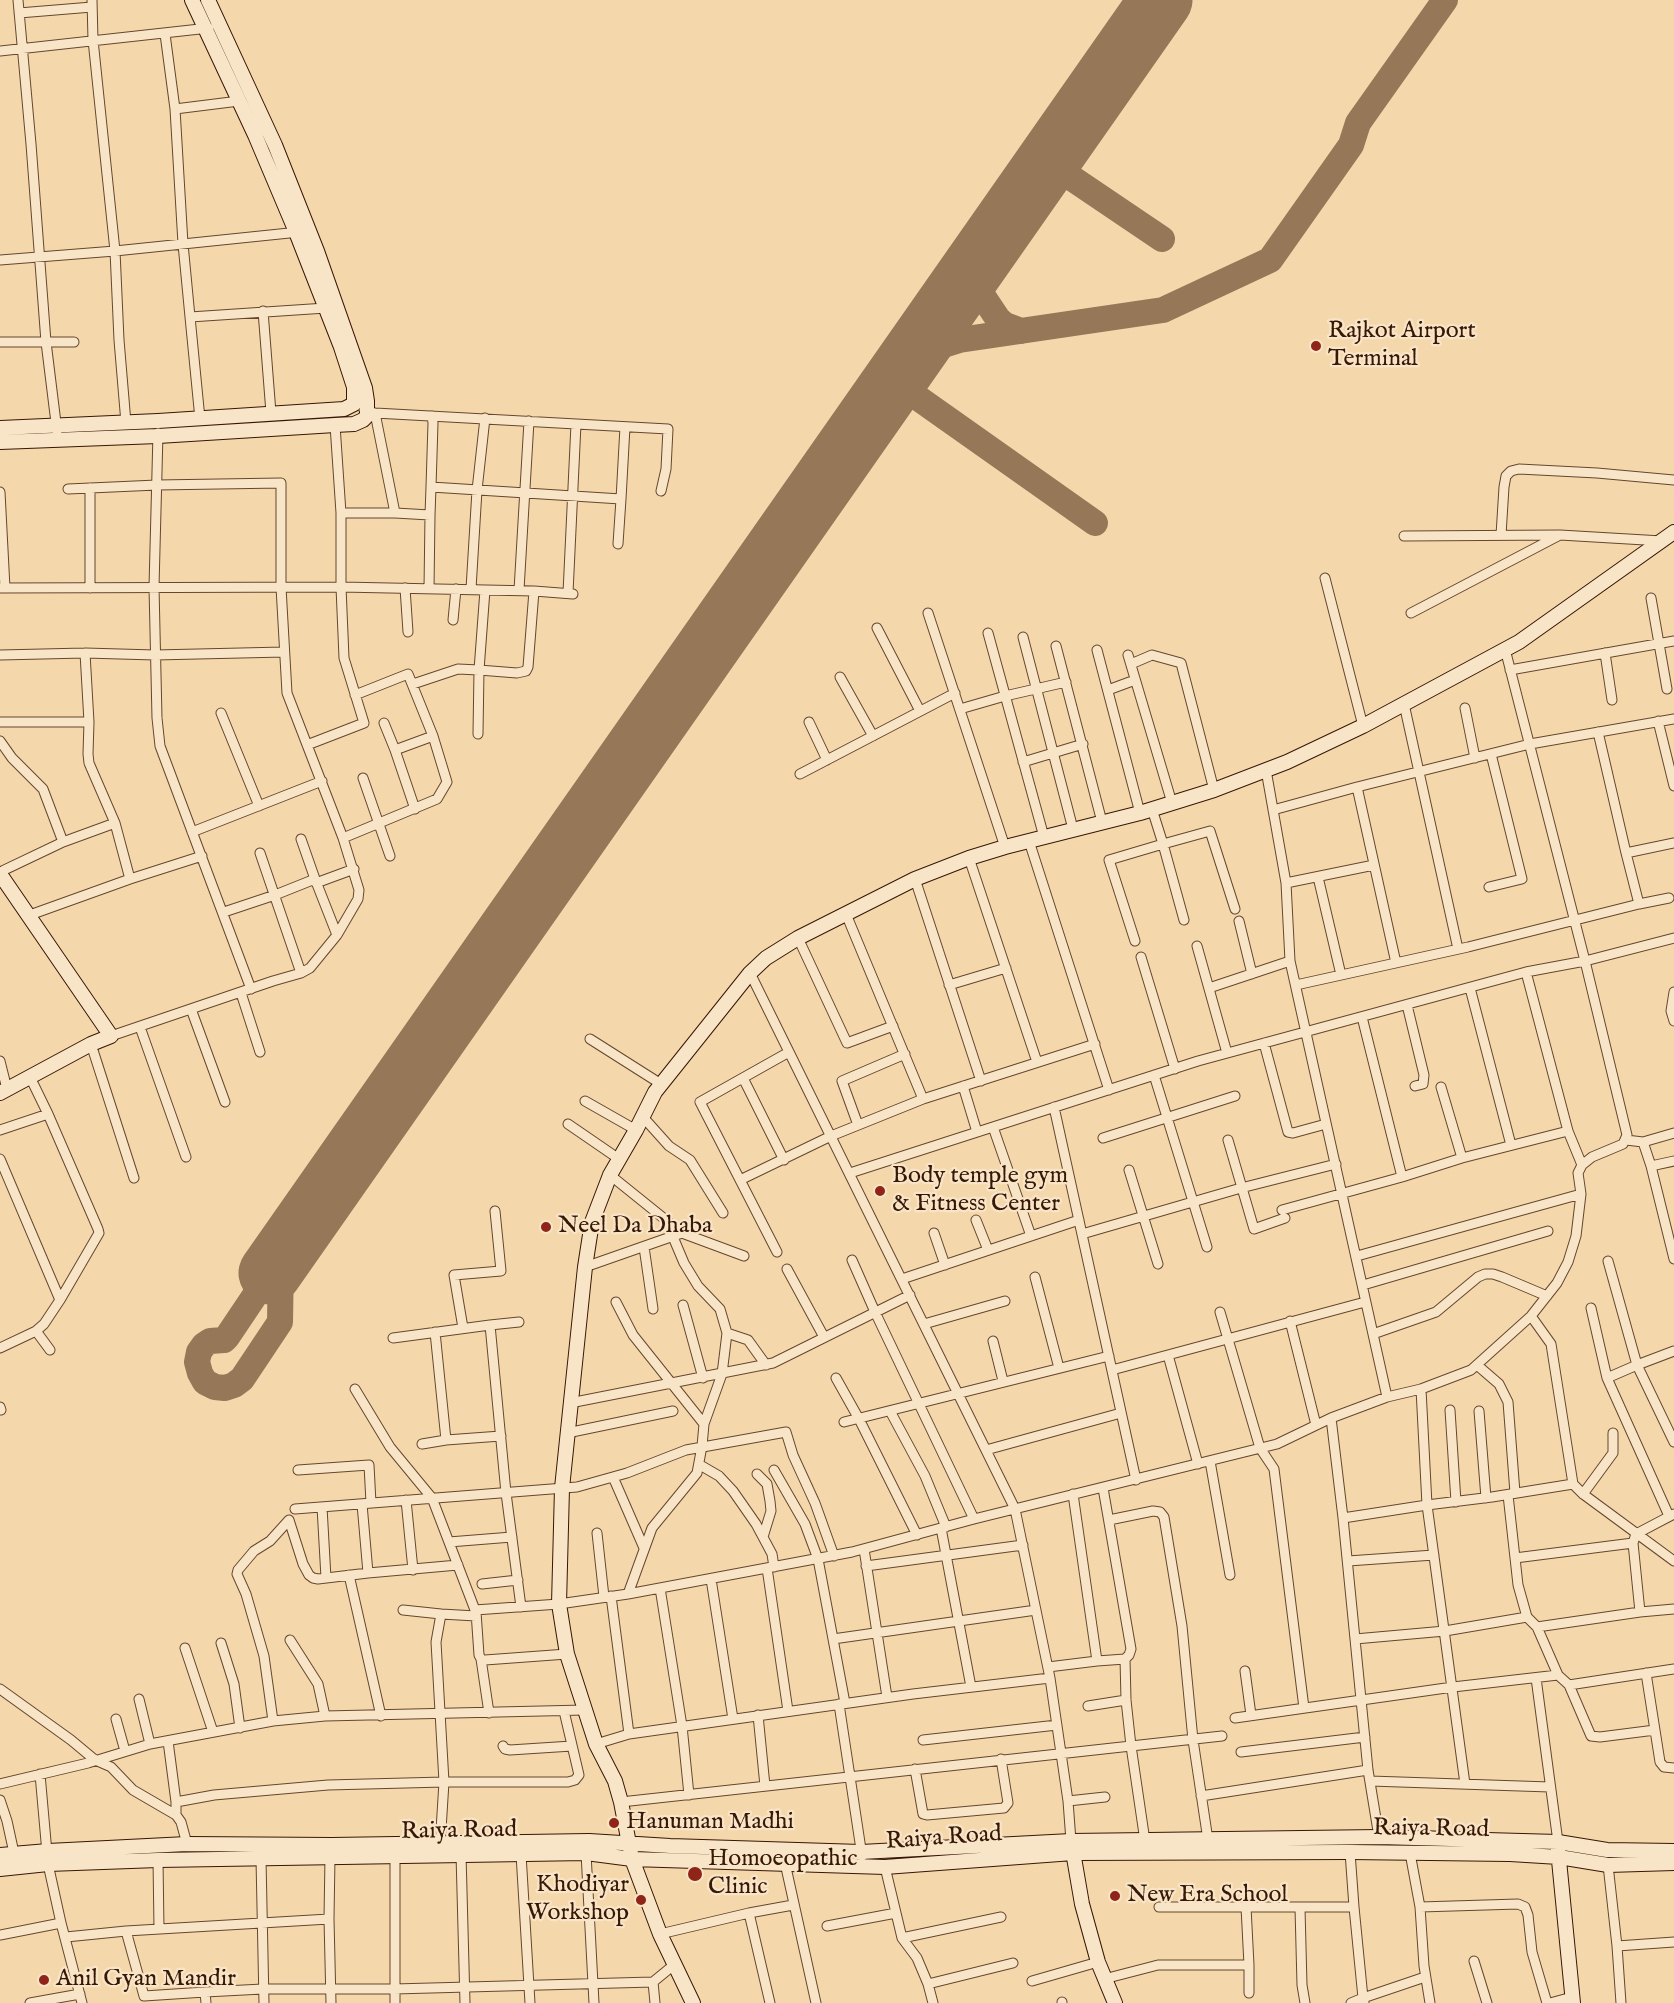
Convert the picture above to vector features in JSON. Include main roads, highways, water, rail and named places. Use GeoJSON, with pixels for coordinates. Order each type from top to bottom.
{"type":"FeatureCollection","features":[{"type":"Feature","properties":{"kind":"place","name":"Rajkot Airport Terminal"},"geometry":{"type":"Point","coordinates":[1316,346]}},
{"type":"Feature","properties":{"kind":"place","name":"Body temple gym & Fitness Center"},"geometry":{"type":"Point","coordinates":[880,1191]}},
{"type":"Feature","properties":{"kind":"place","name":"Neel Da Dhaba"},"geometry":{"type":"Point","coordinates":[546,1227]}},
{"type":"Feature","properties":{"kind":"place","name":"Hanuman Madhi"},"geometry":{"type":"Point","coordinates":[614,1823]}},
{"type":"Feature","properties":{"kind":"place","name":"Homoeopathic Clinic"},"geometry":{"type":"Point","coordinates":[695,1874]}},
{"type":"Feature","properties":{"kind":"place","name":"New Era School"},"geometry":{"type":"Point","coordinates":[1115,1896]}},
{"type":"Feature","properties":{"kind":"place","name":"Khodiyar Workshop"},"geometry":{"type":"Point","coordinates":[641,1900]}},
{"type":"Feature","properties":{"kind":"place","name":"Anil Gyan Mandir"},"geometry":{"type":"Point","coordinates":[44,1980]}}]}
